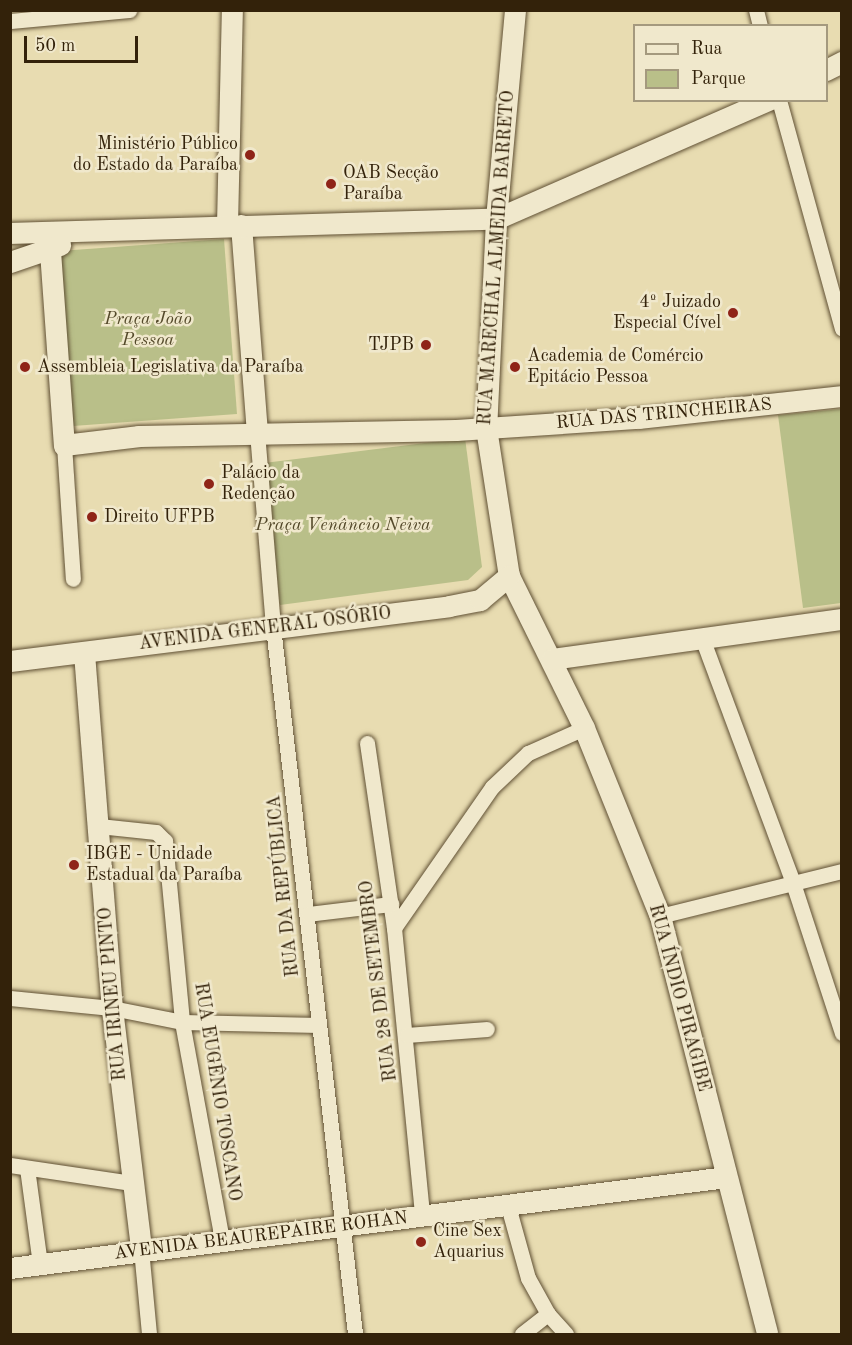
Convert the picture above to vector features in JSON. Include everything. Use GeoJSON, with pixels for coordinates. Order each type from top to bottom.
{"type":"FeatureCollection","features":[{"type":"Feature","properties":{"kind":"main road"},"geometry":{"type":"LineString","coordinates":[[232,10],[234,225],[257,432]]}},
{"type":"Feature","properties":{"kind":"main road","name":"RUA MARECHAL ALMEIDA BARRETO"},"geometry":{"type":"LineString","coordinates":[[509,576],[486,428],[496,219],[514,10]]}},
{"type":"Feature","properties":{"kind":"main road"},"geometry":{"type":"LineString","coordinates":[[828,69],[842,62]]}},
{"type":"Feature","properties":{"kind":"main road"},"geometry":{"type":"LineString","coordinates":[[10,233],[496,219],[764,102]]}},
{"type":"Feature","properties":{"kind":"main road"},"geometry":{"type":"LineString","coordinates":[[10,262],[50,251],[81,232]]}},
{"type":"Feature","properties":{"kind":"main road"},"geometry":{"type":"LineString","coordinates":[[50,251],[64,445],[139,436],[486,428]]}},
{"type":"Feature","properties":{"kind":"main road","name":"RUA DAS TRINCHEIRAS"},"geometry":{"type":"LineString","coordinates":[[486,428],[639,418],[842,396]]}},
{"type":"Feature","properties":{"kind":"main road","name":"AVENIDA GENERAL OSÓRIO"},"geometry":{"type":"LineString","coordinates":[[10,661],[471,603],[490,595],[509,576]]}},
{"type":"Feature","properties":{"kind":"main road","name":"RUA ÍNDIO PIRAGIBE"},"geometry":{"type":"LineString","coordinates":[[509,576],[552,659],[584,728],[660,916],[767,1335]]}},
{"type":"Feature","properties":{"kind":"main road"},"geometry":{"type":"LineString","coordinates":[[552,659],[842,618]]}},
{"type":"Feature","properties":{"kind":"main road","name":"RUA IRINEU PINTO"},"geometry":{"type":"LineString","coordinates":[[84,653],[112,1008],[141,1250]]}},
{"type":"Feature","properties":{"kind":"main road","name":"AVENIDA BEAUREPAIRE ROHAN"},"geometry":{"type":"LineString","coordinates":[[10,1268],[726,1177]]}},
{"type":"Feature","properties":{"kind":"street"},"geometry":{"type":"LineString","coordinates":[[10,21],[129,10]]}},
{"type":"Feature","properties":{"kind":"street"},"geometry":{"type":"LineString","coordinates":[[780,102],[842,328]]}},
{"type":"Feature","properties":{"kind":"street","name":"RUA DA REPÚBLICA"},"geometry":{"type":"LineString","coordinates":[[257,432],[273,627],[356,1335]]}},
{"type":"Feature","properties":{"kind":"street"},"geometry":{"type":"LineString","coordinates":[[64,445],[74,579]]}},
{"type":"Feature","properties":{"kind":"street"},"geometry":{"type":"LineString","coordinates":[[702,638],[793,883],[842,1033]]}},
{"type":"Feature","properties":{"kind":"street"},"geometry":{"type":"LineString","coordinates":[[394,928],[492,787],[528,753],[584,728]]}},
{"type":"Feature","properties":{"kind":"street","name":"RUA 28 DE SETEMBRO"},"geometry":{"type":"LineString","coordinates":[[367,743],[391,904],[407,1035],[422,1216]]}},
{"type":"Feature","properties":{"kind":"street","name":"RUA EUGÊNIO TOSCANO"},"geometry":{"type":"LineString","coordinates":[[99,826],[156,832],[165,841],[182,1022],[222,1240]]}},
{"type":"Feature","properties":{"kind":"street"},"geometry":{"type":"LineString","coordinates":[[660,916],[842,871]]}},
{"type":"Feature","properties":{"kind":"street"},"geometry":{"type":"LineString","coordinates":[[308,914],[391,904]]}},
{"type":"Feature","properties":{"kind":"street"},"geometry":{"type":"LineString","coordinates":[[10,998],[112,1008],[182,1022],[318,1024]]}},
{"type":"Feature","properties":{"kind":"street"},"geometry":{"type":"LineString","coordinates":[[407,1035],[487,1029]]}},
{"type":"Feature","properties":{"kind":"street"},"geometry":{"type":"LineString","coordinates":[[10,1165],[132,1183]]}},
{"type":"Feature","properties":{"kind":"street"},"geometry":{"type":"LineString","coordinates":[[27,1168],[40,1264]]}},
{"type":"Feature","properties":{"kind":"street"},"geometry":{"type":"LineString","coordinates":[[508,1206],[528,1278],[548,1314],[566,1335]]}},
{"type":"Feature","properties":{"kind":"street","name":"RUA IRINEU PINTO"},"geometry":{"type":"LineString","coordinates":[[141,1250],[149,1335]]}},
{"type":"Feature","properties":{"kind":"street"},"geometry":{"type":"LineString","coordinates":[[522,1335],[548,1314]]}},
{"type":"Feature","properties":{"kind":"green space","name":"Praça João Pessoa"},"geometry":{"type":"Polygon","coordinates":[[[224,239],[237,414],[73,426],[60,251],[224,239]]]}},
{"type":"Feature","properties":{"kind":"green space"},"geometry":{"type":"Polygon","coordinates":[[[841,409],[841,603],[803,608],[778,415],[841,409]]]}},
{"type":"Feature","properties":{"kind":"green space","name":"Praça Venâncio Neiva"},"geometry":{"type":"Polygon","coordinates":[[[465,438],[482,567],[468,580],[280,605],[264,463],[465,438]]]}},
{"type":"Feature","properties":{"kind":"place","name":"Ministério Público do Estado da Paraíba"},"geometry":{"type":"Point","coordinates":[250,155]}},
{"type":"Feature","properties":{"kind":"place","name":"OAB Secção Paraíba"},"geometry":{"type":"Point","coordinates":[331,184]}},
{"type":"Feature","properties":{"kind":"place","name":"4º Juizado Especial Cível"},"geometry":{"type":"Point","coordinates":[733,313]}},
{"type":"Feature","properties":{"kind":"place","name":"TJPB"},"geometry":{"type":"Point","coordinates":[426,345]}},
{"type":"Feature","properties":{"kind":"place","name":"Assembleia Legislativa da Paraíba"},"geometry":{"type":"Point","coordinates":[25,367]}},
{"type":"Feature","properties":{"kind":"place","name":"Academia de Comércio Epitácio Pessoa"},"geometry":{"type":"Point","coordinates":[515,367]}},
{"type":"Feature","properties":{"kind":"place","name":"Palácio da Redenção"},"geometry":{"type":"Point","coordinates":[209,484]}},
{"type":"Feature","properties":{"kind":"place","name":"Direito UFPB"},"geometry":{"type":"Point","coordinates":[92,517]}},
{"type":"Feature","properties":{"kind":"place","name":"IBGE - Unidade Estadual da Paraíba"},"geometry":{"type":"Point","coordinates":[74,865]}},
{"type":"Feature","properties":{"kind":"place","name":"Cine Sex Aquarius"},"geometry":{"type":"Point","coordinates":[421,1242]}}]}
